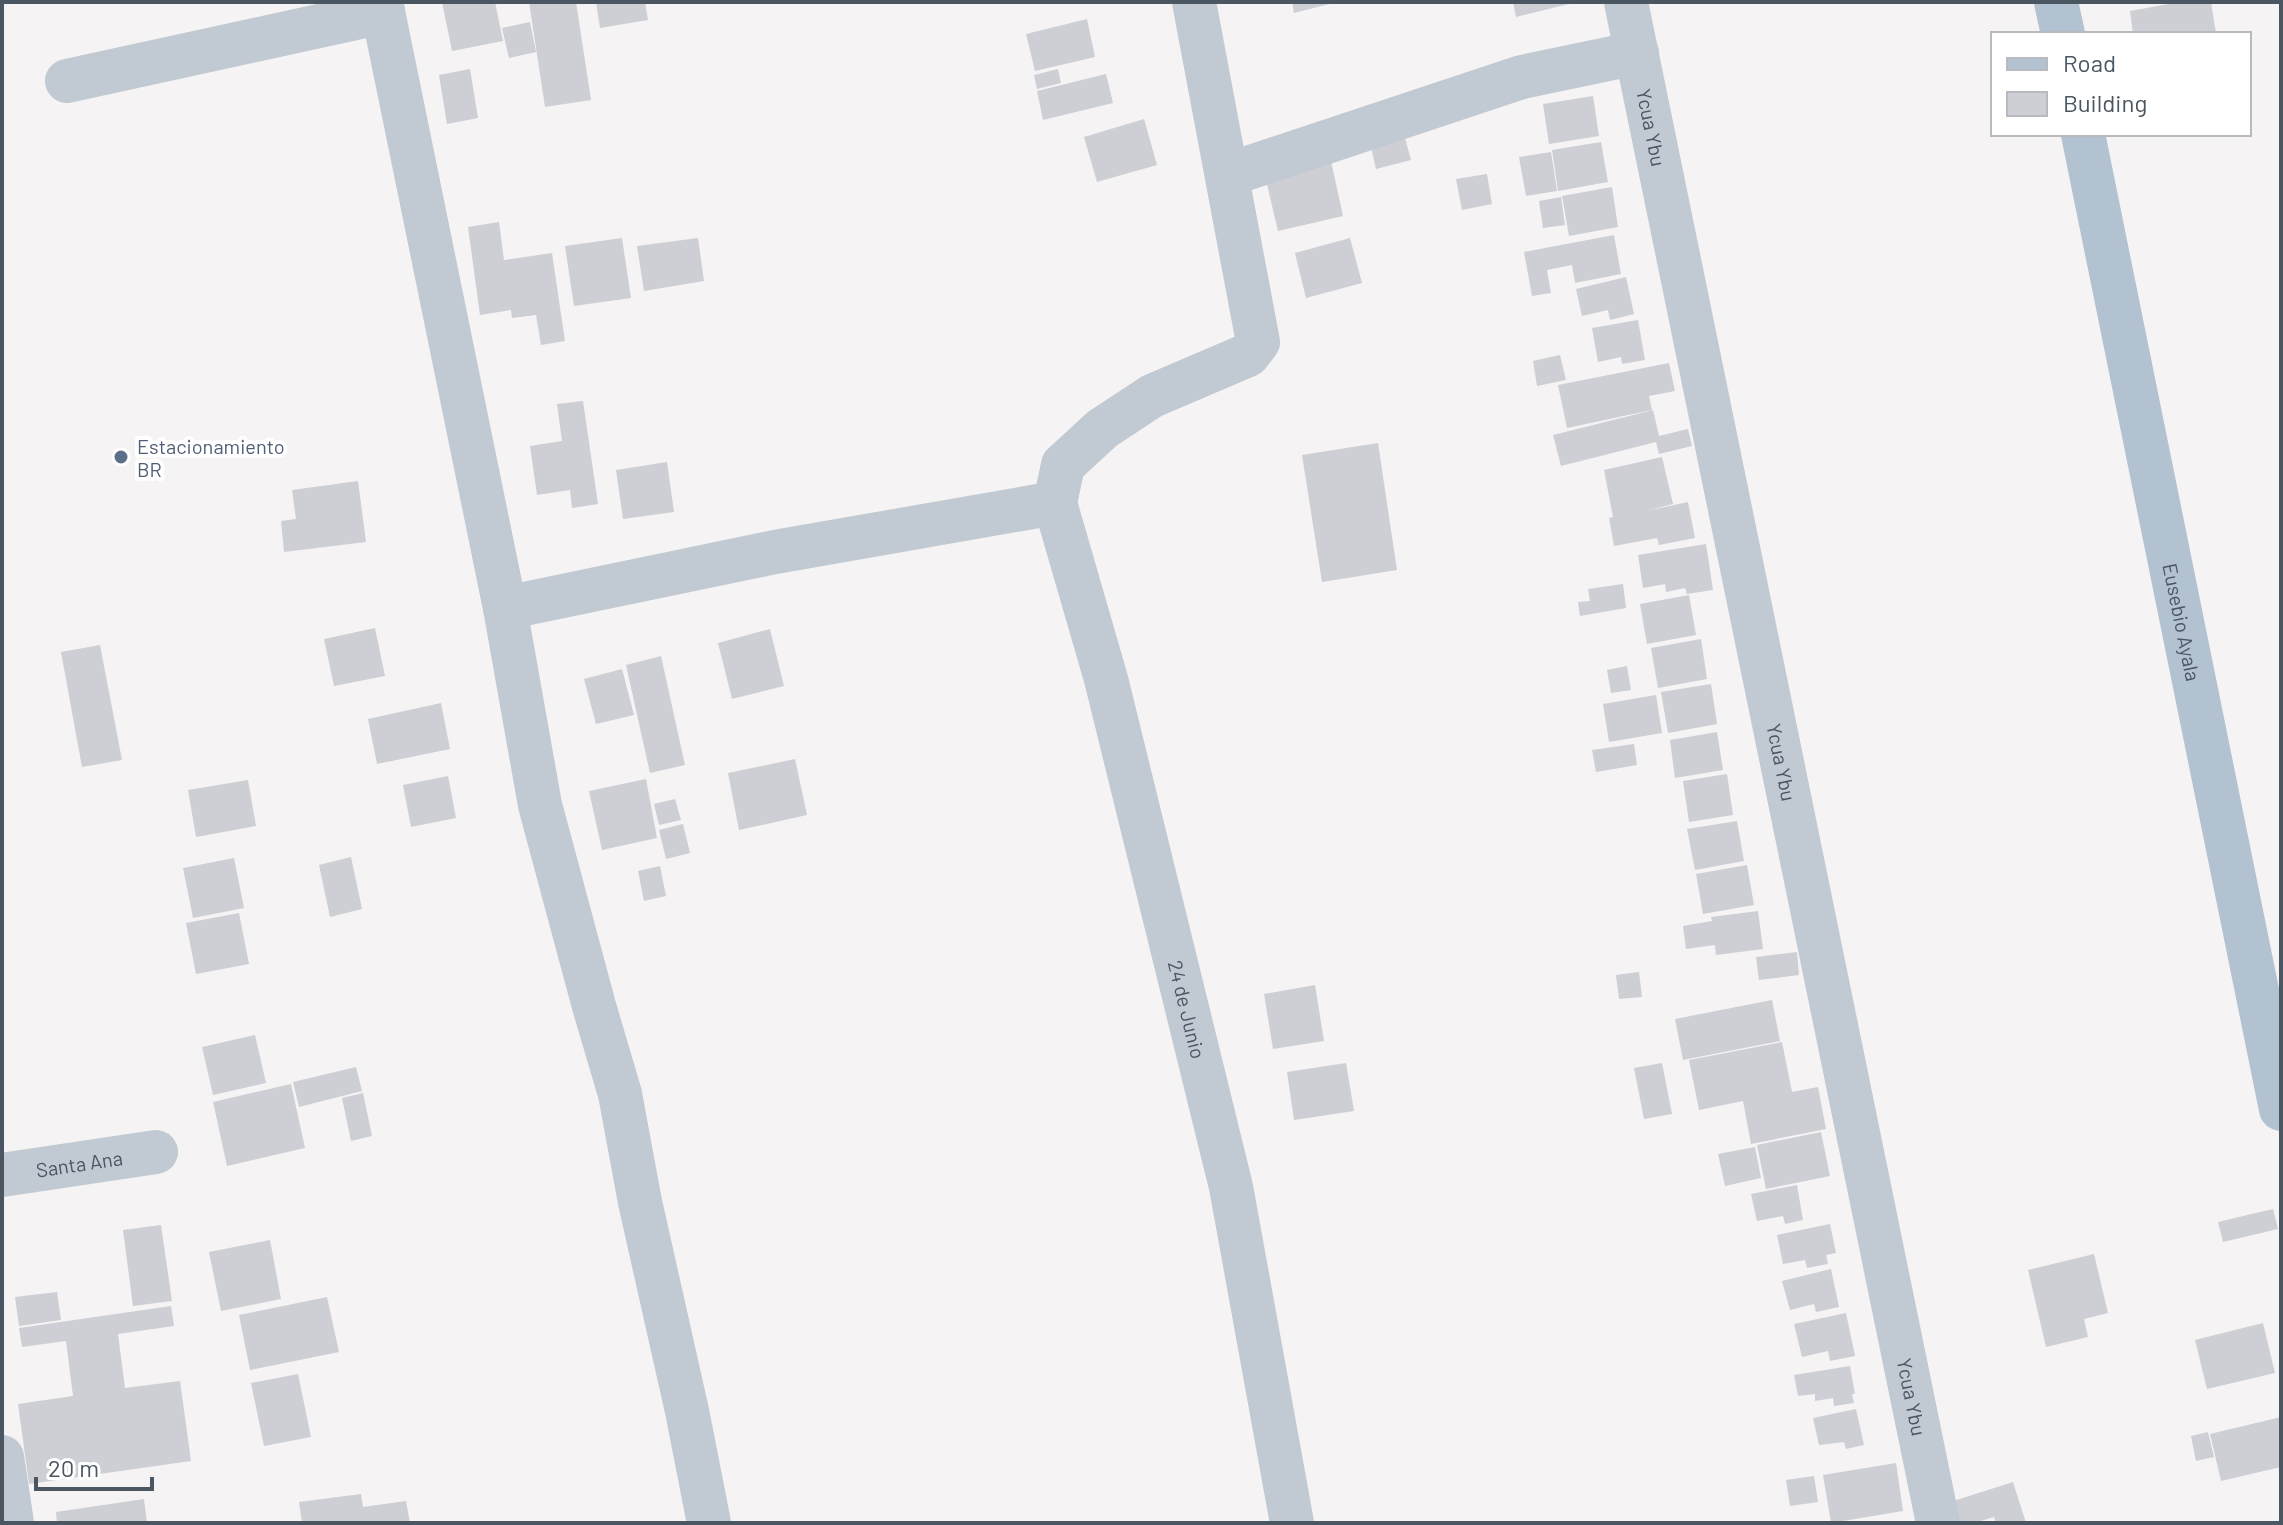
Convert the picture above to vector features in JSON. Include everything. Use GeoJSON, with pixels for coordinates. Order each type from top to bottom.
{"type":"FeatureCollection","features":[{"type":"Feature","properties":{"kind":"main road"},"geometry":{"type":"LineString","coordinates":[[2056,2],[2063,32]]}},
{"type":"Feature","properties":{"kind":"main road","name":"Eusebio Ayala"},"geometry":{"type":"LineString","coordinates":[[2083,136],[2278,1083]]}},
{"type":"Feature","properties":{"kind":"street"},"geometry":{"type":"LineString","coordinates":[[505,608],[775,552],[1055,503],[1063,465],[1102,429],[1152,396],[1248,355],[1258,342],[1194,2]]}},
{"type":"Feature","properties":{"kind":"street","name":"Ycua Ybu"},"geometry":{"type":"LineString","coordinates":[[1626,2],[1938,1523]]}},
{"type":"Feature","properties":{"kind":"street"},"geometry":{"type":"LineString","coordinates":[[67,81],[382,7],[505,608],[540,805],[620,1094],[709,1523]]}},
{"type":"Feature","properties":{"kind":"street"},"geometry":{"type":"LineString","coordinates":[[1227,175],[1522,77],[1637,53]]}},
{"type":"Feature","properties":{"kind":"street","name":"24 de Junio"},"geometry":{"type":"LineString","coordinates":[[1055,503],[1106,679],[1231,1187],[1292,1523]]}},
{"type":"Feature","properties":{"kind":"street","name":"Santa Ana"},"geometry":{"type":"LineString","coordinates":[[2,1175],[156,1152]]}},
{"type":"Feature","properties":{"kind":"street"},"geometry":{"type":"LineString","coordinates":[[2,1457],[12,1523]]}},
{"type":"Feature","properties":{"kind":"building"},"geometry":{"type":"Polygon","coordinates":[[[442,2],[495,2],[503,41],[452,51],[442,2]]]}},
{"type":"Feature","properties":{"kind":"building"},"geometry":{"type":"Polygon","coordinates":[[[529,2],[576,2],[591,100],[545,107],[529,2]]]}},
{"type":"Feature","properties":{"kind":"building"},"geometry":{"type":"Polygon","coordinates":[[[596,2],[645,2],[648,20],[600,28],[596,2]]]}},
{"type":"Feature","properties":{"kind":"building"},"geometry":{"type":"Polygon","coordinates":[[[1292,2],[1333,2],[1333,3],[1294,13],[1292,2]]]}},
{"type":"Feature","properties":{"kind":"building"},"geometry":{"type":"Polygon","coordinates":[[[1513,2],[1573,2],[1573,3],[1516,17],[1513,2]]]}},
{"type":"Feature","properties":{"kind":"building"},"geometry":{"type":"Polygon","coordinates":[[[2180,2],[2211,2],[2216,32],[2133,32],[2130,11],[2180,2]]]}},
{"type":"Feature","properties":{"kind":"building"},"geometry":{"type":"Polygon","coordinates":[[[1087,19],[1095,57],[1035,71],[1026,34],[1087,19]]]}},
{"type":"Feature","properties":{"kind":"building"},"geometry":{"type":"Polygon","coordinates":[[[530,22],[536,52],[509,58],[502,28],[530,22]]]}},
{"type":"Feature","properties":{"kind":"building"},"geometry":{"type":"Polygon","coordinates":[[[470,69],[478,118],[447,124],[439,75],[470,69]]]}},
{"type":"Feature","properties":{"kind":"building"},"geometry":{"type":"Polygon","coordinates":[[[1058,69],[1061,83],[1037,89],[1034,75],[1058,69]]]}},
{"type":"Feature","properties":{"kind":"building"},"geometry":{"type":"Polygon","coordinates":[[[1106,74],[1113,103],[1043,120],[1037,91],[1106,74]]]}},
{"type":"Feature","properties":{"kind":"building"},"geometry":{"type":"Polygon","coordinates":[[[1593,96],[1599,136],[1549,144],[1543,104],[1593,96]]]}},
{"type":"Feature","properties":{"kind":"building"},"geometry":{"type":"Polygon","coordinates":[[[1144,119],[1157,165],[1097,182],[1084,137],[1144,119]]]}},
{"type":"Feature","properties":{"kind":"building"},"geometry":{"type":"Polygon","coordinates":[[[1404,134],[1411,160],[1376,169],[1370,143],[1404,134]]]}},
{"type":"Feature","properties":{"kind":"building"},"geometry":{"type":"Polygon","coordinates":[[[1601,142],[1608,182],[1558,191],[1552,150],[1601,142]]]}},
{"type":"Feature","properties":{"kind":"building"},"geometry":{"type":"Polygon","coordinates":[[[1551,152],[1557,191],[1526,196],[1519,157],[1551,152]]]}},
{"type":"Feature","properties":{"kind":"building"},"geometry":{"type":"Polygon","coordinates":[[[1331,161],[1343,216],[1278,231],[1265,176],[1331,161]]]}},
{"type":"Feature","properties":{"kind":"building"},"geometry":{"type":"Polygon","coordinates":[[[1487,174],[1492,204],[1462,210],[1456,179],[1487,174]]]}},
{"type":"Feature","properties":{"kind":"building"},"geometry":{"type":"Polygon","coordinates":[[[1612,187],[1618,227],[1569,236],[1562,196],[1612,187]]]}},
{"type":"Feature","properties":{"kind":"building"},"geometry":{"type":"Polygon","coordinates":[[[1561,197],[1565,225],[1543,228],[1539,201],[1561,197]]]}},
{"type":"Feature","properties":{"kind":"building"},"geometry":{"type":"Polygon","coordinates":[[[499,222],[504,260],[552,253],[565,341],[541,345],[536,315],[512,318],[511,310],[480,315],[468,227],[499,222]]]}},
{"type":"Feature","properties":{"kind":"building"},"geometry":{"type":"Polygon","coordinates":[[[1614,235],[1621,274],[1575,283],[1572,265],[1547,270],[1551,293],[1532,296],[1524,252],[1614,235]]]}},
{"type":"Feature","properties":{"kind":"building"},"geometry":{"type":"Polygon","coordinates":[[[622,238],[631,298],[574,306],[565,246],[622,238]]]}},
{"type":"Feature","properties":{"kind":"building"},"geometry":{"type":"Polygon","coordinates":[[[698,238],[704,281],[644,291],[637,246],[698,238]]]}},
{"type":"Feature","properties":{"kind":"building"},"geometry":{"type":"Polygon","coordinates":[[[1350,238],[1362,283],[1306,298],[1295,253],[1350,238]]]}},
{"type":"Feature","properties":{"kind":"building"},"geometry":{"type":"Polygon","coordinates":[[[1626,277],[1634,314],[1610,320],[1608,310],[1582,316],[1576,289],[1626,277]]]}},
{"type":"Feature","properties":{"kind":"building"},"geometry":{"type":"Polygon","coordinates":[[[1638,320],[1645,360],[1622,364],[1621,357],[1598,362],[1592,328],[1638,320]]]}},
{"type":"Feature","properties":{"kind":"building"},"geometry":{"type":"Polygon","coordinates":[[[1560,355],[1566,380],[1537,386],[1533,361],[1560,355]]]}},
{"type":"Feature","properties":{"kind":"building"},"geometry":{"type":"Polygon","coordinates":[[[1669,363],[1675,391],[1649,396],[1652,410],[1567,428],[1558,385],[1669,363]]]}},
{"type":"Feature","properties":{"kind":"building"},"geometry":{"type":"Polygon","coordinates":[[[583,401],[598,504],[572,508],[570,490],[537,495],[530,446],[562,441],[557,404],[583,401]]]}},
{"type":"Feature","properties":{"kind":"building"},"geometry":{"type":"Polygon","coordinates":[[[1653,410],[1659,436],[1688,429],[1692,446],[1659,454],[1656,442],[1561,466],[1553,435],[1653,410]]]}},
{"type":"Feature","properties":{"kind":"building"},"geometry":{"type":"Polygon","coordinates":[[[1378,443],[1397,570],[1322,582],[1302,455],[1378,443]]]}},
{"type":"Feature","properties":{"kind":"building"},"geometry":{"type":"Polygon","coordinates":[[[1662,457],[1673,504],[1646,511],[1688,502],[1695,538],[1659,545],[1657,538],[1614,546],[1609,518],[1613,517],[1604,470],[1662,457]]]}},
{"type":"Feature","properties":{"kind":"building"},"geometry":{"type":"Polygon","coordinates":[[[667,462],[674,512],[623,519],[616,470],[667,462]]]}},
{"type":"Feature","properties":{"kind":"building"},"geometry":{"type":"Polygon","coordinates":[[[358,481],[366,542],[284,552],[281,521],[296,519],[292,490],[358,481]]]}},
{"type":"Feature","properties":{"kind":"building"},"geometry":{"type":"Polygon","coordinates":[[[1706,544],[1713,590],[1687,594],[1685,588],[1666,592],[1665,584],[1643,588],[1638,555],[1706,544]]]}},
{"type":"Feature","properties":{"kind":"building"},"geometry":{"type":"Polygon","coordinates":[[[1623,584],[1626,608],[1580,616],[1578,602],[1590,601],[1588,589],[1623,584]]]}},
{"type":"Feature","properties":{"kind":"building"},"geometry":{"type":"Polygon","coordinates":[[[1689,595],[1696,635],[1647,644],[1640,604],[1689,595]]]}},
{"type":"Feature","properties":{"kind":"building"},"geometry":{"type":"Polygon","coordinates":[[[375,628],[385,676],[334,686],[324,639],[375,628]]]}},
{"type":"Feature","properties":{"kind":"building"},"geometry":{"type":"Polygon","coordinates":[[[770,629],[784,686],[732,699],[718,643],[770,629]]]}},
{"type":"Feature","properties":{"kind":"building"},"geometry":{"type":"Polygon","coordinates":[[[1701,639],[1707,679],[1658,688],[1651,648],[1701,639]]]}},
{"type":"Feature","properties":{"kind":"building"},"geometry":{"type":"Polygon","coordinates":[[[100,645],[122,760],[82,767],[61,652],[100,645]]]}},
{"type":"Feature","properties":{"kind":"building"},"geometry":{"type":"Polygon","coordinates":[[[661,656],[685,765],[650,773],[626,665],[661,656]]]}},
{"type":"Feature","properties":{"kind":"building"},"geometry":{"type":"Polygon","coordinates":[[[1627,666],[1631,690],[1611,693],[1607,670],[1627,666]]]}},
{"type":"Feature","properties":{"kind":"building"},"geometry":{"type":"Polygon","coordinates":[[[622,669],[634,715],[596,724],[584,679],[622,669]]]}},
{"type":"Feature","properties":{"kind":"building"},"geometry":{"type":"Polygon","coordinates":[[[1711,684],[1717,724],[1668,733],[1661,692],[1711,684]]]}},
{"type":"Feature","properties":{"kind":"building"},"geometry":{"type":"Polygon","coordinates":[[[1656,695],[1662,733],[1609,742],[1603,704],[1656,695]]]}},
{"type":"Feature","properties":{"kind":"building"},"geometry":{"type":"Polygon","coordinates":[[[441,703],[450,749],[377,764],[368,719],[441,703]]]}},
{"type":"Feature","properties":{"kind":"building"},"geometry":{"type":"Polygon","coordinates":[[[1717,732],[1723,770],[1675,778],[1670,740],[1717,732]]]}},
{"type":"Feature","properties":{"kind":"building"},"geometry":{"type":"Polygon","coordinates":[[[1634,744],[1637,765],[1596,772],[1592,750],[1634,744]]]}},
{"type":"Feature","properties":{"kind":"building"},"geometry":{"type":"Polygon","coordinates":[[[795,759],[807,815],[739,830],[728,773],[795,759]]]}},
{"type":"Feature","properties":{"kind":"building"},"geometry":{"type":"Polygon","coordinates":[[[1727,774],[1733,815],[1689,822],[1683,781],[1727,774]]]}},
{"type":"Feature","properties":{"kind":"building"},"geometry":{"type":"Polygon","coordinates":[[[448,776],[456,818],[411,827],[403,785],[448,776]]]}},
{"type":"Feature","properties":{"kind":"building"},"geometry":{"type":"Polygon","coordinates":[[[646,779],[657,838],[602,850],[589,791],[646,779]]]}},
{"type":"Feature","properties":{"kind":"building"},"geometry":{"type":"Polygon","coordinates":[[[248,780],[256,826],[196,837],[188,790],[248,780]]]}},
{"type":"Feature","properties":{"kind":"building"},"geometry":{"type":"Polygon","coordinates":[[[675,799],[681,820],[659,825],[654,804],[675,799]]]}},
{"type":"Feature","properties":{"kind":"building"},"geometry":{"type":"Polygon","coordinates":[[[1737,821],[1744,861],[1695,870],[1687,829],[1737,821]]]}},
{"type":"Feature","properties":{"kind":"building"},"geometry":{"type":"Polygon","coordinates":[[[683,824],[690,853],[666,859],[659,830],[683,824]]]}},
{"type":"Feature","properties":{"kind":"building"},"geometry":{"type":"Polygon","coordinates":[[[351,857],[362,909],[330,917],[319,865],[351,857]]]}},
{"type":"Feature","properties":{"kind":"building"},"geometry":{"type":"Polygon","coordinates":[[[234,858],[244,908],[193,918],[183,868],[234,858]]]}},
{"type":"Feature","properties":{"kind":"building"},"geometry":{"type":"Polygon","coordinates":[[[1747,865],[1754,905],[1703,914],[1696,874],[1747,865]]]}},
{"type":"Feature","properties":{"kind":"building"},"geometry":{"type":"Polygon","coordinates":[[[660,866],[666,896],[644,901],[638,871],[660,866]]]}},
{"type":"Feature","properties":{"kind":"building"},"geometry":{"type":"Polygon","coordinates":[[[1758,911],[1763,949],[1716,955],[1715,945],[1686,949],[1683,926],[1712,921],[1711,917],[1758,911]]]}},
{"type":"Feature","properties":{"kind":"building"},"geometry":{"type":"Polygon","coordinates":[[[239,913],[249,964],[196,974],[186,923],[239,913]]]}},
{"type":"Feature","properties":{"kind":"building"},"geometry":{"type":"Polygon","coordinates":[[[1797,952],[1799,975],[1759,980],[1756,957],[1797,952]]]}},
{"type":"Feature","properties":{"kind":"building"},"geometry":{"type":"Polygon","coordinates":[[[1639,972],[1642,997],[1619,999],[1616,975],[1639,972]]]}},
{"type":"Feature","properties":{"kind":"building"},"geometry":{"type":"Polygon","coordinates":[[[1315,985],[1324,1041],[1273,1049],[1264,994],[1315,985]]]}},
{"type":"Feature","properties":{"kind":"building"},"geometry":{"type":"Polygon","coordinates":[[[1772,1000],[1780,1041],[1683,1060],[1675,1019],[1772,1000]]]}},
{"type":"Feature","properties":{"kind":"building"},"geometry":{"type":"Polygon","coordinates":[[[255,1035],[266,1083],[213,1095],[202,1047],[255,1035]]]}},
{"type":"Feature","properties":{"kind":"building"},"geometry":{"type":"Polygon","coordinates":[[[1782,1042],[1792,1092],[1818,1087],[1826,1129],[1751,1144],[1743,1101],[1699,1110],[1689,1060],[1782,1042]]]}},
{"type":"Feature","properties":{"kind":"building"},"geometry":{"type":"Polygon","coordinates":[[[1346,1063],[1354,1111],[1294,1120],[1287,1072],[1346,1063]]]}},
{"type":"Feature","properties":{"kind":"building"},"geometry":{"type":"Polygon","coordinates":[[[1662,1063],[1672,1114],[1644,1119],[1634,1068],[1662,1063]]]}},
{"type":"Feature","properties":{"kind":"building"},"geometry":{"type":"Polygon","coordinates":[[[356,1067],[362,1091],[299,1107],[293,1082],[356,1067]]]}},
{"type":"Feature","properties":{"kind":"building"},"geometry":{"type":"Polygon","coordinates":[[[291,1084],[305,1148],[227,1166],[213,1102],[291,1084]]]}},
{"type":"Feature","properties":{"kind":"building"},"geometry":{"type":"Polygon","coordinates":[[[363,1093],[372,1136],[351,1141],[342,1098],[363,1093]]]}},
{"type":"Feature","properties":{"kind":"building"},"geometry":{"type":"Polygon","coordinates":[[[1821,1132],[1830,1176],[1766,1189],[1757,1145],[1821,1132]]]}},
{"type":"Feature","properties":{"kind":"building"},"geometry":{"type":"Polygon","coordinates":[[[1755,1147],[1761,1178],[1725,1186],[1718,1154],[1755,1147]]]}},
{"type":"Feature","properties":{"kind":"building"},"geometry":{"type":"Polygon","coordinates":[[[1797,1185],[1803,1220],[1785,1224],[1783,1216],[1757,1221],[1751,1194],[1797,1185]]]}},
{"type":"Feature","properties":{"kind":"building"},"geometry":{"type":"Polygon","coordinates":[[[2273,1209],[2278,1229],[2223,1242],[2218,1222],[2273,1209]]]}},
{"type":"Feature","properties":{"kind":"building"},"geometry":{"type":"Polygon","coordinates":[[[1830,1224],[1836,1253],[1826,1255],[1828,1264],[1807,1268],[1805,1260],[1783,1264],[1777,1235],[1830,1224]]]}},
{"type":"Feature","properties":{"kind":"building"},"geometry":{"type":"Polygon","coordinates":[[[161,1225],[172,1301],[133,1306],[123,1230],[161,1225]]]}},
{"type":"Feature","properties":{"kind":"building"},"geometry":{"type":"Polygon","coordinates":[[[270,1240],[281,1299],[221,1311],[209,1252],[270,1240]]]}},
{"type":"Feature","properties":{"kind":"building"},"geometry":{"type":"Polygon","coordinates":[[[2094,1254],[2108,1313],[2084,1319],[2088,1337],[2046,1347],[2028,1270],[2094,1254]]]}},
{"type":"Feature","properties":{"kind":"building"},"geometry":{"type":"Polygon","coordinates":[[[1831,1269],[1839,1307],[1816,1312],[1814,1304],[1790,1310],[1782,1281],[1831,1269]]]}},
{"type":"Feature","properties":{"kind":"building"},"geometry":{"type":"Polygon","coordinates":[[[57,1292],[61,1320],[19,1326],[15,1297],[57,1292]]]}},
{"type":"Feature","properties":{"kind":"building"},"geometry":{"type":"Polygon","coordinates":[[[327,1297],[339,1352],[250,1370],[239,1315],[327,1297]]]}},
{"type":"Feature","properties":{"kind":"building"},"geometry":{"type":"Polygon","coordinates":[[[171,1306],[174,1326],[118,1334],[125,1388],[180,1381],[191,1461],[29,1484],[18,1404],[73,1396],[66,1341],[22,1347],[19,1328],[171,1306]]]}},
{"type":"Feature","properties":{"kind":"building"},"geometry":{"type":"Polygon","coordinates":[[[1846,1313],[1855,1356],[1830,1361],[1828,1351],[1802,1357],[1794,1324],[1846,1313]]]}},
{"type":"Feature","properties":{"kind":"building"},"geometry":{"type":"Polygon","coordinates":[[[2263,1323],[2275,1373],[2207,1389],[2195,1340],[2263,1323]]]}},
{"type":"Feature","properties":{"kind":"building"},"geometry":{"type":"Polygon","coordinates":[[[1850,1366],[1854,1403],[1834,1406],[1833,1398],[1815,1401],[1815,1394],[1798,1396],[1794,1375],[1850,1366]]]}},
{"type":"Feature","properties":{"kind":"building"},"geometry":{"type":"Polygon","coordinates":[[[298,1374],[311,1437],[264,1446],[251,1383],[298,1374]]]}},
{"type":"Feature","properties":{"kind":"building"},"geometry":{"type":"Polygon","coordinates":[[[1856,1409],[1864,1445],[1846,1449],[1844,1442],[1819,1445],[1813,1418],[1856,1409]]]}},
{"type":"Feature","properties":{"kind":"building"},"geometry":{"type":"Polygon","coordinates":[[[2281,1417],[2281,1467],[2221,1481],[2210,1434],[2281,1417]]]}},
{"type":"Feature","properties":{"kind":"building"},"geometry":{"type":"Polygon","coordinates":[[[2208,1432],[2214,1457],[2196,1461],[2191,1436],[2208,1432]]]}},
{"type":"Feature","properties":{"kind":"building"},"geometry":{"type":"Polygon","coordinates":[[[1896,1463],[1903,1511],[1831,1523],[1823,1475],[1896,1463]]]}},
{"type":"Feature","properties":{"kind":"building"},"geometry":{"type":"Polygon","coordinates":[[[1814,1476],[1818,1502],[1790,1506],[1786,1480],[1814,1476]]]}},
{"type":"Feature","properties":{"kind":"building"},"geometry":{"type":"Polygon","coordinates":[[[2013,1482],[2026,1523],[1996,1523],[1994,1517],[1974,1523],[1954,1523],[1947,1503],[2013,1482]]]}},
{"type":"Feature","properties":{"kind":"building"},"geometry":{"type":"Polygon","coordinates":[[[361,1494],[363,1507],[406,1501],[410,1523],[302,1523],[299,1502],[361,1494]]]}},
{"type":"Feature","properties":{"kind":"building"},"geometry":{"type":"Polygon","coordinates":[[[144,1499],[147,1523],[57,1523],[56,1512],[144,1499]]]}},
{"type":"Feature","properties":{"kind":"place","name":"Estacionamiento BR"},"geometry":{"type":"Point","coordinates":[121,457]}}]}
